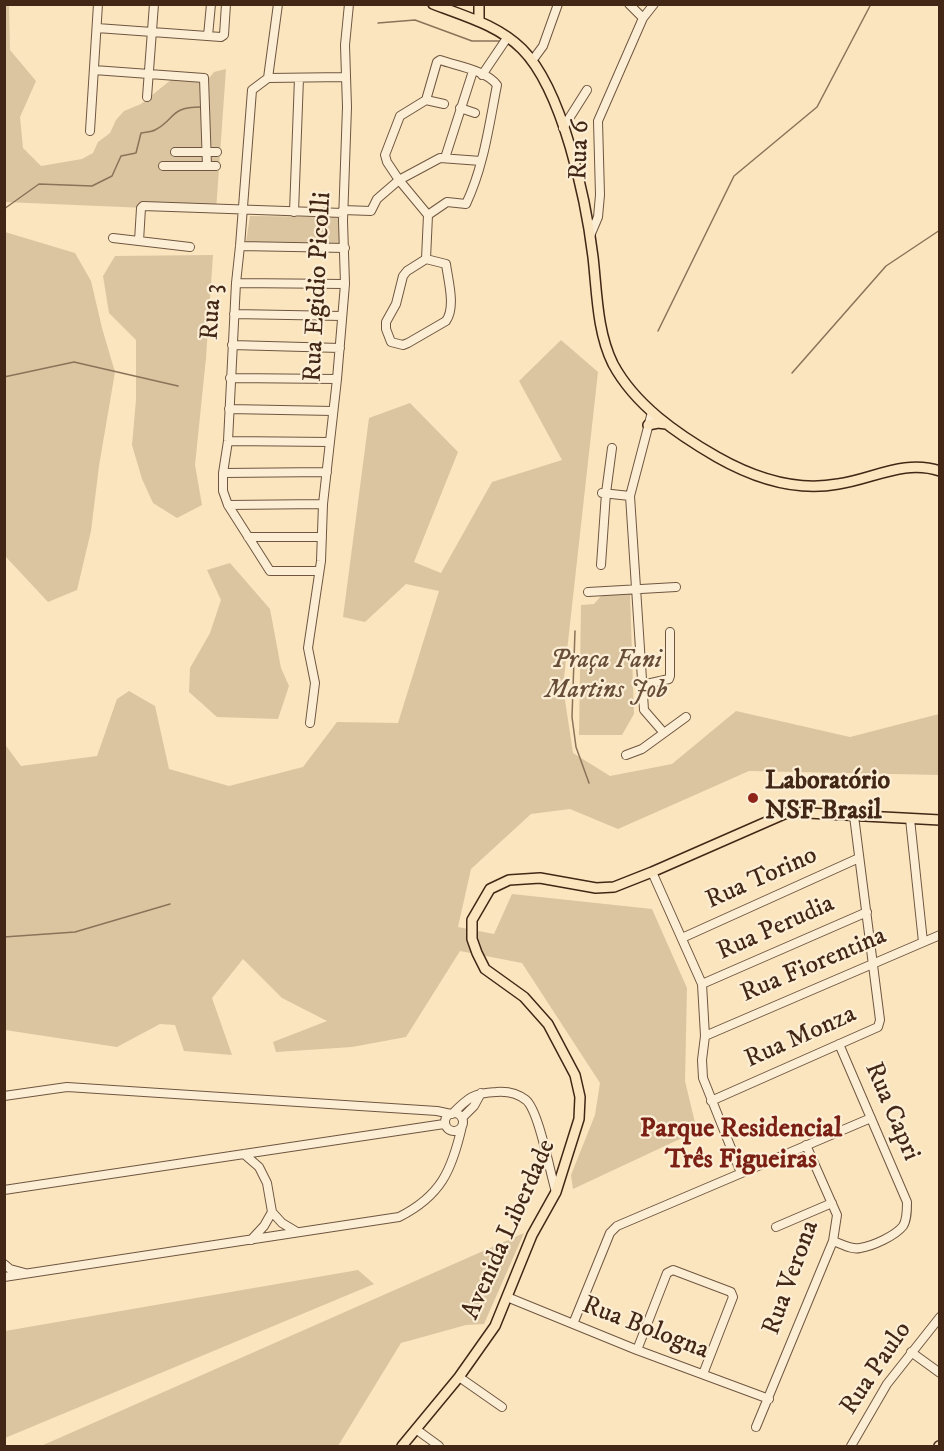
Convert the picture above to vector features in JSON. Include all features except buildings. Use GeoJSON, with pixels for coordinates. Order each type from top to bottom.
{"type":"FeatureCollection","features":[{"type":"Feature","properties":{"kind":"main road"},"geometry":{"type":"LineString","coordinates":[[433,4],[479,21],[507,38],[532,61],[547,88],[572,154],[583,196],[599,316],[612,361],[629,388],[652,412],[715,456],[764,478],[788,485],[812,487],[838,484],[892,469],[915,466],[939,471]]}},
{"type":"Feature","properties":{"kind":"main road"},"geometry":{"type":"LineString","coordinates":[[479,4],[479,21]]}},
{"type":"Feature","properties":{"kind":"main road"},"geometry":{"type":"LineString","coordinates":[[648,425],[667,424]]}},
{"type":"Feature","properties":{"kind":"main road","name":"Avenida Liberdade"},"geometry":{"type":"LineString","coordinates":[[402,1446],[459,1377],[495,1326],[532,1235],[556,1192],[579,1119],[580,1097],[575,1075],[548,1024],[524,997],[485,969],[472,939],[472,920],[490,890],[509,880],[540,878],[597,888],[614,886],[652,872],[789,812],[939,820]]}},
{"type":"Feature","properties":{"kind":"street"},"geometry":{"type":"LineString","coordinates":[[90,131],[98,4]]}},
{"type":"Feature","properties":{"kind":"street"},"geometry":{"type":"LineString","coordinates":[[147,97],[154,4]]}},
{"type":"Feature","properties":{"kind":"street"},"geometry":{"type":"LineString","coordinates":[[208,36],[211,4]]}},
{"type":"Feature","properties":{"kind":"street"},"geometry":{"type":"LineString","coordinates":[[97,28],[223,36],[226,4]]}},
{"type":"Feature","properties":{"kind":"street","name":"Rua 3"},"geometry":{"type":"LineString","coordinates":[[278,4],[268,78],[252,90],[236,283],[228,441],[223,491],[228,505],[270,571],[318,571]]}},
{"type":"Feature","properties":{"kind":"street","name":"Rua Egidio Picolli"},"geometry":{"type":"LineString","coordinates":[[310,723],[315,683],[308,648],[322,537],[323,504],[345,284],[343,212],[347,107],[345,45],[349,4]]}},
{"type":"Feature","properties":{"kind":"street"},"geometry":{"type":"LineString","coordinates":[[532,61],[543,46],[558,4]]}},
{"type":"Feature","properties":{"kind":"street"},"geometry":{"type":"LineString","coordinates":[[629,4],[643,18]]}},
{"type":"Feature","properties":{"kind":"street","name":"Rua 6"},"geometry":{"type":"LineString","coordinates":[[590,236],[598,217],[600,195],[598,121],[643,18],[654,4]]}},
{"type":"Feature","properties":{"kind":"street"},"geometry":{"type":"LineString","coordinates":[[482,75],[507,38]]}},
{"type":"Feature","properties":{"kind":"street"},"geometry":{"type":"LineString","coordinates":[[426,259],[428,215],[399,180],[385,155],[400,116],[426,100],[438,60],[473,71],[497,85],[487,140],[475,185],[466,204],[447,202],[428,215]]}},
{"type":"Feature","properties":{"kind":"street"},"geometry":{"type":"LineString","coordinates":[[94,70],[204,78],[207,166]]}},
{"type":"Feature","properties":{"kind":"street"},"geometry":{"type":"LineString","coordinates":[[445,158],[473,71]]}},
{"type":"Feature","properties":{"kind":"street"},"geometry":{"type":"LineString","coordinates":[[268,78],[345,77]]}},
{"type":"Feature","properties":{"kind":"street"},"geometry":{"type":"LineString","coordinates":[[294,212],[299,78]]}},
{"type":"Feature","properties":{"kind":"street"},"geometry":{"type":"LineString","coordinates":[[563,128],[587,90]]}},
{"type":"Feature","properties":{"kind":"street"},"geometry":{"type":"LineString","coordinates":[[426,100],[444,104]]}},
{"type":"Feature","properties":{"kind":"street"},"geometry":{"type":"LineString","coordinates":[[460,108],[475,113]]}},
{"type":"Feature","properties":{"kind":"street"},"geometry":{"type":"LineString","coordinates":[[175,152],[217,152]]}},
{"type":"Feature","properties":{"kind":"street"},"geometry":{"type":"LineString","coordinates":[[139,241],[143,206],[294,212],[370,211],[377,199],[399,180],[440,158],[481,161]]}},
{"type":"Feature","properties":{"kind":"street"},"geometry":{"type":"LineString","coordinates":[[163,166],[216,166]]}},
{"type":"Feature","properties":{"kind":"street"},"geometry":{"type":"LineString","coordinates":[[113,238],[189,247]]}},
{"type":"Feature","properties":{"kind":"street"},"geometry":{"type":"LineString","coordinates":[[240,246],[345,248]]}},
{"type":"Feature","properties":{"kind":"street"},"geometry":{"type":"LineString","coordinates":[[426,259],[446,264],[450,298],[449,315],[446,321],[408,343],[403,345],[391,342],[386,322],[396,304],[403,276],[426,259]]}},
{"type":"Feature","properties":{"kind":"street"},"geometry":{"type":"LineString","coordinates":[[236,283],[345,284]]}},
{"type":"Feature","properties":{"kind":"street"},"geometry":{"type":"LineString","coordinates":[[234,314],[342,316]]}},
{"type":"Feature","properties":{"kind":"street"},"geometry":{"type":"LineString","coordinates":[[232,345],[340,348]]}},
{"type":"Feature","properties":{"kind":"street"},"geometry":{"type":"LineString","coordinates":[[230,378],[337,379]]}},
{"type":"Feature","properties":{"kind":"street"},"geometry":{"type":"LineString","coordinates":[[229,409],[333,411]]}},
{"type":"Feature","properties":{"kind":"street"},"geometry":{"type":"LineString","coordinates":[[652,412],[630,496],[644,710],[664,733]]}},
{"type":"Feature","properties":{"kind":"street"},"geometry":{"type":"LineString","coordinates":[[228,441],[330,442]]}},
{"type":"Feature","properties":{"kind":"street"},"geometry":{"type":"LineString","coordinates":[[601,565],[603,493],[612,448]]}},
{"type":"Feature","properties":{"kind":"street"},"geometry":{"type":"LineString","coordinates":[[223,473],[327,472]]}},
{"type":"Feature","properties":{"kind":"street"},"geometry":{"type":"LineString","coordinates":[[603,493],[630,496]]}},
{"type":"Feature","properties":{"kind":"street"},"geometry":{"type":"LineString","coordinates":[[228,505],[323,504]]}},
{"type":"Feature","properties":{"kind":"street"},"geometry":{"type":"LineString","coordinates":[[248,537],[322,537]]}},
{"type":"Feature","properties":{"kind":"street"},"geometry":{"type":"LineString","coordinates":[[588,592],[676,587]]}},
{"type":"Feature","properties":{"kind":"street"},"geometry":{"type":"LineString","coordinates":[[642,685],[669,679],[670,632]]}},
{"type":"Feature","properties":{"kind":"street"},"geometry":{"type":"LineString","coordinates":[[626,755],[642,750],[686,717]]}},
{"type":"Feature","properties":{"kind":"street","name":"Rua Monza"},"geometry":{"type":"LineString","coordinates":[[711,1101],[878,1027],[880,1024],[854,816]]}},
{"type":"Feature","properties":{"kind":"street"},"geometry":{"type":"LineString","coordinates":[[910,819],[923,942]]}},
{"type":"Feature","properties":{"kind":"street","name":"Rua Torino"},"geometry":{"type":"LineString","coordinates":[[682,938],[859,858]]}},
{"type":"Feature","properties":{"kind":"street"},"geometry":{"type":"LineString","coordinates":[[652,872],[702,984],[705,1036],[702,1060],[703,1078],[741,1173]]}},
{"type":"Feature","properties":{"kind":"street","name":"Rua Perudia"},"geometry":{"type":"LineString","coordinates":[[702,984],[867,912]]}},
{"type":"Feature","properties":{"kind":"street","name":"Rua Fiorentina"},"geometry":{"type":"LineString","coordinates":[[705,1036],[939,935]]}},
{"type":"Feature","properties":{"kind":"street","name":"Rua Capri"},"geometry":{"type":"LineString","coordinates":[[833,1241],[848,1248],[860,1249],[884,1239],[903,1226],[907,1214],[907,1202],[839,1044]]}},
{"type":"Feature","properties":{"kind":"street"},"geometry":{"type":"LineString","coordinates":[[4,1096],[67,1087],[458,1114],[462,1122]]}},
{"type":"Feature","properties":{"kind":"street"},"geometry":{"type":"LineString","coordinates":[[456,1149],[446,1120],[468,1097],[481,1093],[507,1091],[528,1101],[539,1126],[556,1192]]}},
{"type":"Feature","properties":{"kind":"street"},"geometry":{"type":"LineString","coordinates":[[4,1277],[399,1217],[417,1208],[434,1193],[447,1175],[462,1122],[481,1093]]}},
{"type":"Feature","properties":{"kind":"street"},"geometry":{"type":"LineString","coordinates":[[425,1112],[448,1127]]}},
{"type":"Feature","properties":{"kind":"street"},"geometry":{"type":"LineString","coordinates":[[416,1129],[422,1123],[425,1112]]}},
{"type":"Feature","properties":{"kind":"street"},"geometry":{"type":"LineString","coordinates":[[573,1324],[612,1230],[872,1118]]}},
{"type":"Feature","properties":{"kind":"street"},"geometry":{"type":"LineString","coordinates":[[4,1190],[416,1129],[448,1127],[462,1122]]}},
{"type":"Feature","properties":{"kind":"street","name":"Rua Verona"},"geometry":{"type":"LineString","coordinates":[[756,1427],[833,1241],[837,1218],[806,1145]]}},
{"type":"Feature","properties":{"kind":"street"},"geometry":{"type":"LineString","coordinates":[[244,1154],[259,1167],[263,1175],[272,1212],[282,1223],[297,1232]]}},
{"type":"Feature","properties":{"kind":"street"},"geometry":{"type":"LineString","coordinates":[[776,1227],[832,1203]]}},
{"type":"Feature","properties":{"kind":"street"},"geometry":{"type":"LineString","coordinates":[[251,1240],[264,1226],[272,1212]]}},
{"type":"Feature","properties":{"kind":"street"},"geometry":{"type":"LineString","coordinates":[[4,1264],[10,1269],[29,1274]]}},
{"type":"Feature","properties":{"kind":"street"},"geometry":{"type":"LineString","coordinates":[[637,1350],[667,1273],[670,1271],[733,1294],[703,1374]]}},
{"type":"Feature","properties":{"kind":"street","name":"Rua Bologna"},"geometry":{"type":"LineString","coordinates":[[507,1297],[637,1350],[769,1399]]}},
{"type":"Feature","properties":{"kind":"street","name":"Rua Paulo"},"geometry":{"type":"LineString","coordinates":[[851,1446],[887,1384],[939,1317]]}},
{"type":"Feature","properties":{"kind":"street"},"geometry":{"type":"LineString","coordinates":[[911,1352],[939,1373]]}},
{"type":"Feature","properties":{"kind":"street"},"geometry":{"type":"LineString","coordinates":[[459,1377],[502,1407]]}},
{"type":"Feature","properties":{"kind":"street"},"geometry":{"type":"LineString","coordinates":[[417,1430],[439,1446]]}},
{"type":"Feature","properties":{"kind":"green space"},"geometry":{"type":"Polygon","coordinates":[[[4,5],[9,5],[10,50],[36,81],[20,117],[23,148],[41,166],[82,159],[93,153],[98,142],[110,133],[116,120],[124,111],[141,104],[172,79],[209,78],[214,72],[226,69],[216,211],[5,202],[4,5]]]}},
{"type":"Feature","properties":{"kind":"green space"},"geometry":{"type":"Polygon","coordinates":[[[250,216],[338,217],[341,244],[246,242],[250,216]]]}},
{"type":"Feature","properties":{"kind":"green space"},"geometry":{"type":"Polygon","coordinates":[[[5,232],[75,253],[91,281],[115,372],[91,531],[77,590],[48,602],[5,556],[5,232]]]}},
{"type":"Feature","properties":{"kind":"green space"},"geometry":{"type":"Polygon","coordinates":[[[213,255],[206,358],[195,465],[202,505],[177,518],[153,503],[142,479],[132,445],[136,400],[136,340],[109,313],[103,276],[115,256],[213,255]]]}},
{"type":"Feature","properties":{"kind":"green space"},"geometry":{"type":"Polygon","coordinates":[[[561,340],[598,372],[563,687],[573,753],[610,776],[672,764],[736,711],[850,737],[939,714],[940,775],[749,771],[618,829],[570,809],[531,814],[471,869],[458,927],[494,934],[512,894],[652,909],[687,988],[685,1081],[697,1131],[573,1189],[571,1175],[595,1115],[600,1083],[522,963],[460,951],[406,1037],[352,1047],[276,1052],[273,1042],[327,1021],[282,998],[243,959],[212,998],[232,1055],[184,1051],[175,1025],[160,1024],[117,1047],[5,1030],[4,743],[21,766],[97,756],[117,699],[129,691],[155,706],[169,769],[229,786],[303,767],[337,722],[398,723],[439,591],[406,584],[365,622],[343,617],[369,418],[410,403],[458,452],[414,562],[441,573],[492,482],[562,460],[519,381],[561,340]]]}},
{"type":"Feature","properties":{"kind":"green space"},"geometry":{"type":"Polygon","coordinates":[[[230,563],[270,609],[281,668],[289,686],[278,719],[217,717],[189,692],[190,668],[210,633],[221,600],[207,570],[230,563]]]}},
{"type":"Feature","properties":{"kind":"green space","name":"Praça Fani Martins Job"},"geometry":{"type":"Polygon","coordinates":[[[630,593],[634,714],[622,735],[579,735],[581,605],[594,604],[601,596],[630,593]]]}},
{"type":"Feature","properties":{"kind":"green space"},"geometry":{"type":"Polygon","coordinates":[[[524,1233],[484,1324],[466,1325],[401,1343],[338,1446],[41,1446],[524,1233]]]}},
{"type":"Feature","properties":{"kind":"green space"},"geometry":{"type":"Polygon","coordinates":[[[358,1270],[374,1284],[5,1438],[5,1331],[358,1270]]]}},
{"type":"Feature","properties":{"kind":"waterway"},"geometry":{"type":"LineString","coordinates":[[658,331],[734,176],[817,107],[871,4]]}},
{"type":"Feature","properties":{"kind":"waterway"},"geometry":{"type":"LineString","coordinates":[[378,23],[415,20],[472,41],[500,41]]}},
{"type":"Feature","properties":{"kind":"waterway"},"geometry":{"type":"LineString","coordinates":[[4,209],[39,184],[92,186],[112,176],[121,156],[136,153],[141,133],[150,132],[162,126],[178,111],[201,107]]}},
{"type":"Feature","properties":{"kind":"waterway"},"geometry":{"type":"LineString","coordinates":[[792,373],[886,266],[940,230]]}},
{"type":"Feature","properties":{"kind":"waterway"},"geometry":{"type":"LineString","coordinates":[[4,377],[74,362],[178,386]]}},
{"type":"Feature","properties":{"kind":"waterway"},"geometry":{"type":"LineString","coordinates":[[575,631],[572,717],[576,747],[589,783]]}},
{"type":"Feature","properties":{"kind":"waterway"},"geometry":{"type":"LineString","coordinates":[[4,937],[75,932],[170,904]]}},
{"type":"Feature","properties":{"kind":"place","name":"Laboratório NSF Brasil"},"geometry":{"type":"Point","coordinates":[753,798]}},
{"type":"Feature","properties":{"kind":"district","name":"Parque Residencial Três Figueiras"},"geometry":{"type":"Point","coordinates":[741,1146]}}]}
